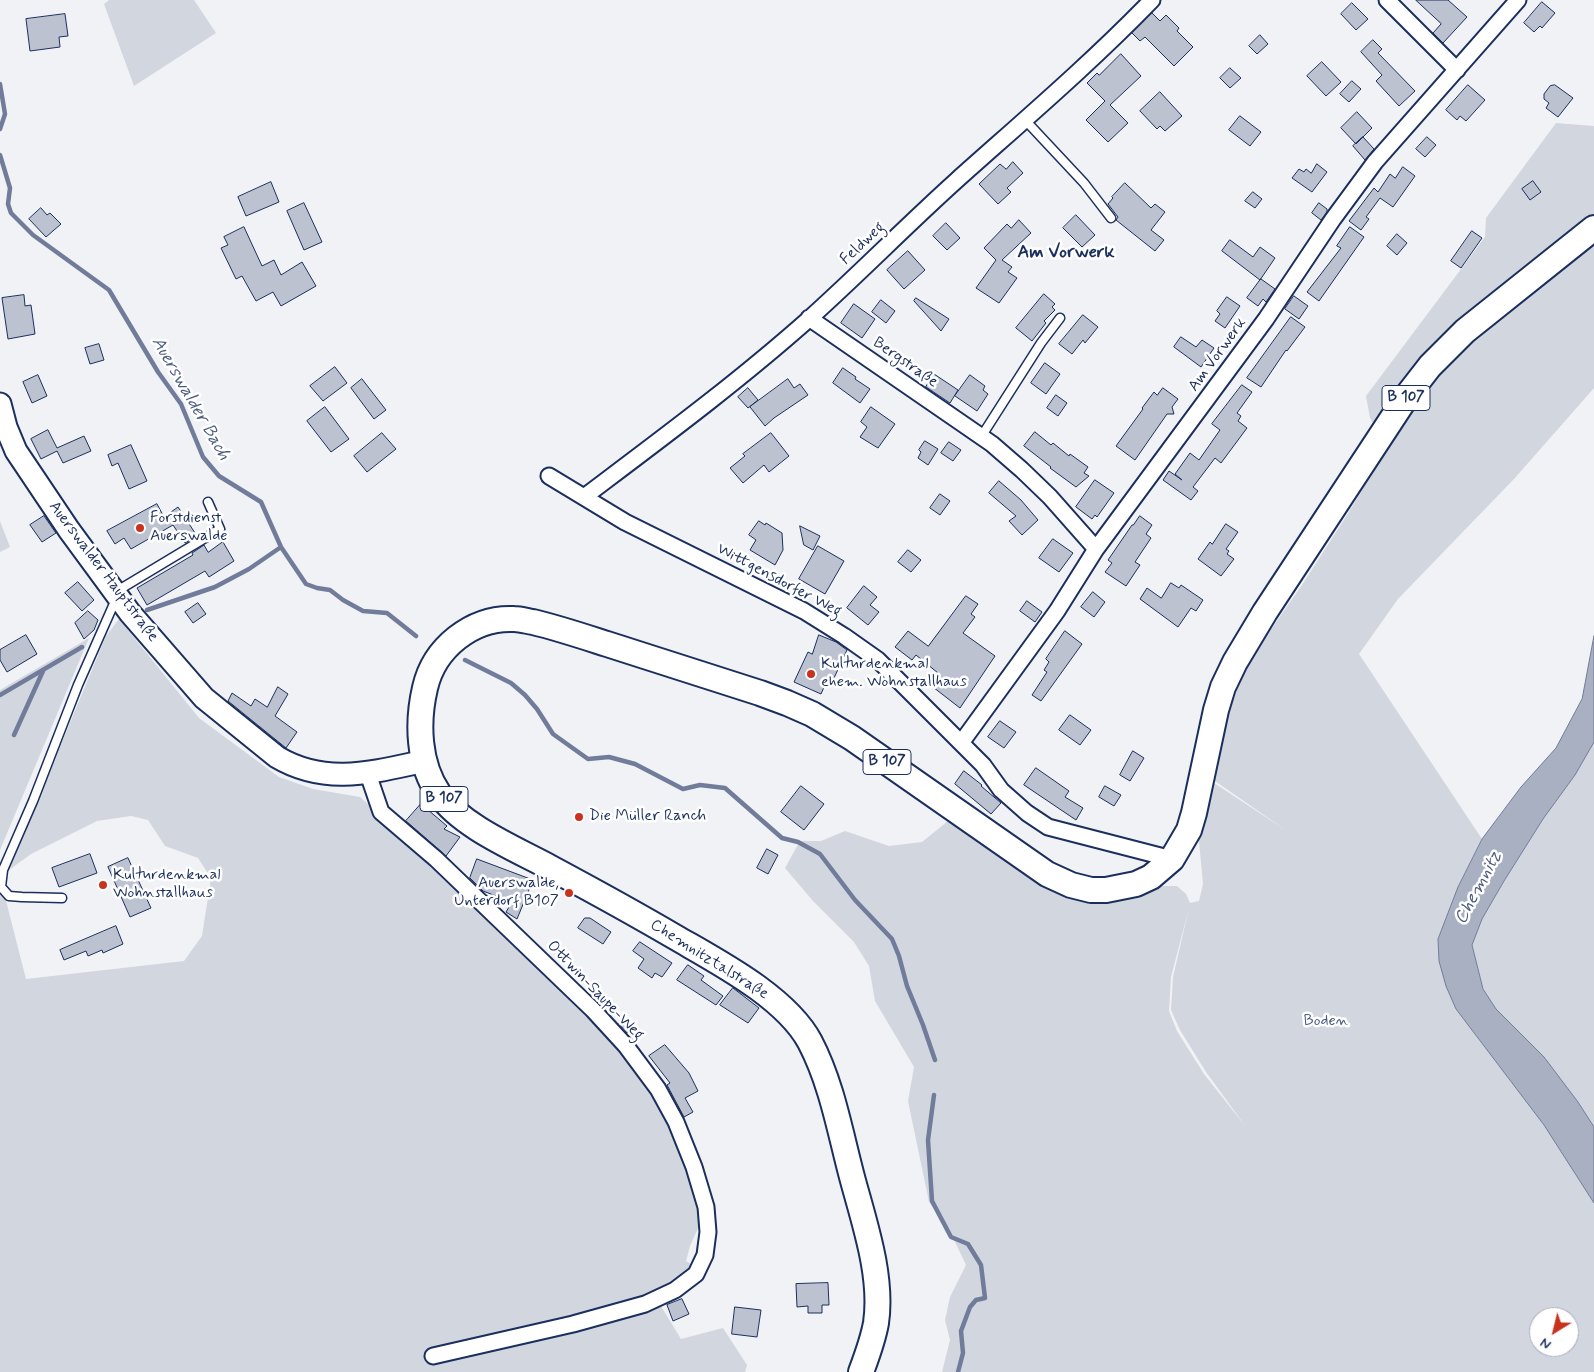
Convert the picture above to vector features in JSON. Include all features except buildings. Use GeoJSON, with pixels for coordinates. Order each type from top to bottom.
{"type":"FeatureCollection","features":[{"type":"Feature","properties":{"kind":"main road","name":"B 107"},"geometry":{"type":"LineString","coordinates":[[425,761],[421,744],[421,717],[427,679],[433,664],[452,642],[474,626],[493,620],[514,619],[565,630],[751,690],[812,714],[852,738],[1047,874],[1072,885],[1091,890],[1106,890],[1129,886],[1151,877],[1172,859],[1189,830],[1216,710],[1223,687],[1235,662],[1265,612],[1389,422],[1430,366],[1465,331],[1594,228]]}},
{"type":"Feature","properties":{"kind":"main road","name":"Auerswalder Hauptstraße"},"geometry":{"type":"LineString","coordinates":[[0,404],[6,427],[16,451],[69,530],[130,613],[204,698],[277,757],[289,764],[327,775],[368,774],[425,761]]}},
{"type":"Feature","properties":{"kind":"main road","name":"Chemnitztalstraße"},"geometry":{"type":"LineString","coordinates":[[425,761],[439,794],[470,822],[512,848],[637,915],[723,965],[772,999],[787,1012],[809,1040],[829,1088],[866,1228],[876,1282],[876,1322],[870,1349],[861,1372]]}},
{"type":"Feature","properties":{"kind":"street","name":"Feldweg"},"geometry":{"type":"LineString","coordinates":[[584,497],[695,414],[809,318],[957,181],[1026,121],[1152,0]]}},
{"type":"Feature","properties":{"kind":"street"},"geometry":{"type":"LineString","coordinates":[[1387,0],[1457,70]]}},
{"type":"Feature","properties":{"kind":"street","name":"Am Vorwerk"},"geometry":{"type":"LineString","coordinates":[[961,743],[1057,611],[1096,549],[1266,319],[1333,219],[1375,162],[1518,0]]}},
{"type":"Feature","properties":{"kind":"street","name":"Bergstraße"},"geometry":{"type":"LineString","coordinates":[[809,318],[981,437],[1022,470],[1050,497],[1096,549]]}},
{"type":"Feature","properties":{"kind":"street","name":"Wittgensdorfer Weg"},"geometry":{"type":"LineString","coordinates":[[549,476],[625,522],[804,611],[844,636],[878,660],[983,765],[1001,790],[1048,827],[1172,859]]}},
{"type":"Feature","properties":{"kind":"street","name":"Ottwin-Saupe-Weg"},"geometry":{"type":"LineString","coordinates":[[368,774],[381,812],[436,859],[593,1010],[626,1046],[658,1089],[676,1122],[694,1167],[706,1207],[708,1232],[705,1254],[696,1274],[675,1290],[645,1304],[572,1324],[433,1356]]}},
{"type":"Feature","properties":{"kind":"lane"},"geometry":{"type":"LineString","coordinates":[[1026,121],[1084,183],[1111,218]]}},
{"type":"Feature","properties":{"kind":"lane"},"geometry":{"type":"LineString","coordinates":[[981,437],[1026,365],[1060,318]]}},
{"type":"Feature","properties":{"kind":"lane"},"geometry":{"type":"LineString","coordinates":[[62,898],[22,898],[9,896],[1,887],[3,870],[33,801],[116,594],[220,528],[208,502]]}},
{"type":"Feature","properties":{"kind":"green space"},"geometry":{"type":"Polygon","coordinates":[[[109,0],[194,0],[216,33],[134,86],[104,4],[109,0]]]}},
{"type":"Feature","properties":{"kind":"green space","name":"Boden"},"geometry":{"type":"Polygon","coordinates":[[[1556,123],[1594,126],[1594,388],[1514,479],[1398,599],[1359,654],[1482,839],[1458,887],[1438,939],[1439,961],[1456,1009],[1544,1125],[1594,1203],[1594,1372],[942,1372],[950,1340],[945,1320],[950,1297],[966,1265],[949,1229],[929,1202],[908,1101],[914,1067],[875,1001],[869,966],[854,942],[813,901],[785,868],[800,841],[821,841],[845,831],[889,846],[922,842],[948,821],[1034,878],[1144,892],[1160,886],[1177,886],[1186,894],[1190,903],[1199,901],[1203,884],[1198,831],[1211,781],[1287,831],[1212,779],[1225,721],[1243,675],[1267,635],[1347,515],[1387,449],[1370,418],[1366,396],[1485,237],[1486,218],[1556,123]],[[1189,908],[1171,977],[1169,1011],[1177,1031],[1204,1074],[1246,1127],[1206,1072],[1180,1030],[1171,1010],[1173,977],[1189,908]]]}},
{"type":"Feature","properties":{"kind":"green space"},"geometry":{"type":"Polygon","coordinates":[[[0,521],[10,547],[0,552],[0,521]]]}},
{"type":"Feature","properties":{"kind":"green space"},"geometry":{"type":"Polygon","coordinates":[[[119,619],[199,718],[279,777],[313,789],[360,797],[505,929],[609,1033],[654,1091],[673,1131],[697,1199],[700,1224],[690,1246],[686,1261],[704,1272],[690,1288],[659,1303],[681,1339],[723,1328],[747,1365],[745,1372],[0,1372],[0,886],[4,893],[26,979],[184,961],[202,936],[211,878],[198,858],[165,846],[148,820],[131,816],[97,821],[31,854],[9,870],[106,636],[119,619]]]}},
{"type":"Feature","properties":{"kind":"green space"},"geometry":{"type":"Polygon","coordinates":[[[89,638],[0,850],[0,690],[89,638]]]}},
{"type":"Feature","properties":{"kind":"green space"},"geometry":{"type":"Polygon","coordinates":[[[1594,742],[1594,1127],[1578,1102],[1544,1057],[1496,1009],[1483,989],[1472,945],[1482,919],[1504,881],[1543,819],[1575,775],[1594,742]]]}},
{"type":"Feature","properties":{"kind":"water","name":"Chemnitz"},"geometry":{"type":"Polygon","coordinates":[[[1594,636],[1594,742],[1575,775],[1543,819],[1504,881],[1482,919],[1472,945],[1483,989],[1496,1009],[1544,1057],[1578,1102],[1594,1127],[1594,1203],[1544,1125],[1456,1009],[1446,986],[1439,961],[1438,939],[1458,887],[1482,839],[1521,787],[1556,748],[1582,699],[1594,636]]]}},
{"type":"Feature","properties":{"kind":"waterway","name":"Auerswalder Bach"},"geometry":{"type":"LineString","coordinates":[[0,84],[5,114],[0,129]]}},
{"type":"Feature","properties":{"kind":"waterway","name":"Auerswalder Bach"},"geometry":{"type":"LineString","coordinates":[[0,155],[10,188],[8,204],[11,213],[33,235],[109,290],[158,372],[181,404],[203,457],[219,476],[261,502],[281,547],[306,584],[330,590],[363,611],[387,613],[416,636]]}},
{"type":"Feature","properties":{"kind":"waterway"},"geometry":{"type":"LineString","coordinates":[[147,610],[215,587],[249,569],[281,547]]}},
{"type":"Feature","properties":{"kind":"waterway"},"geometry":{"type":"LineString","coordinates":[[0,695],[82,647]]}},
{"type":"Feature","properties":{"kind":"waterway","name":"Auerswalder Bach"},"geometry":{"type":"LineString","coordinates":[[465,660],[511,683],[537,709],[553,734],[588,759],[609,757],[635,764],[683,789],[700,785],[725,788],[782,838],[798,842],[820,854],[855,900],[892,939],[907,986],[935,1060]]}},
{"type":"Feature","properties":{"kind":"waterway"},"geometry":{"type":"LineString","coordinates":[[14,735],[43,671]]}},
{"type":"Feature","properties":{"kind":"waterway","name":"Auerswalder Bach"},"geometry":{"type":"LineString","coordinates":[[934,1095],[928,1140],[932,1201],[951,1237],[968,1244],[981,1265],[985,1298],[976,1300],[970,1307],[961,1331],[963,1353],[958,1372]]}},
{"type":"Feature","properties":{"kind":"place","name":"Forstdienst Auerswalde"},"geometry":{"type":"Point","coordinates":[140,528]}},
{"type":"Feature","properties":{"kind":"place","name":"Kulturdenkmal ehem. Wohnstallhaus"},"geometry":{"type":"Point","coordinates":[811,674]}},
{"type":"Feature","properties":{"kind":"place","name":"Die Müller Ranch"},"geometry":{"type":"Point","coordinates":[579,817]}},
{"type":"Feature","properties":{"kind":"place","name":"Kulturdenkmal Wohnstallhaus"},"geometry":{"type":"Point","coordinates":[103,885]}},
{"type":"Feature","properties":{"kind":"place","name":"Auerswalde, Unterdorf B107"},"geometry":{"type":"Point","coordinates":[569,893]}},
{"type":"Feature","properties":{"kind":"district","name":"Am Vorwerk"},"geometry":{"type":"Point","coordinates":[1066,253]}}]}
